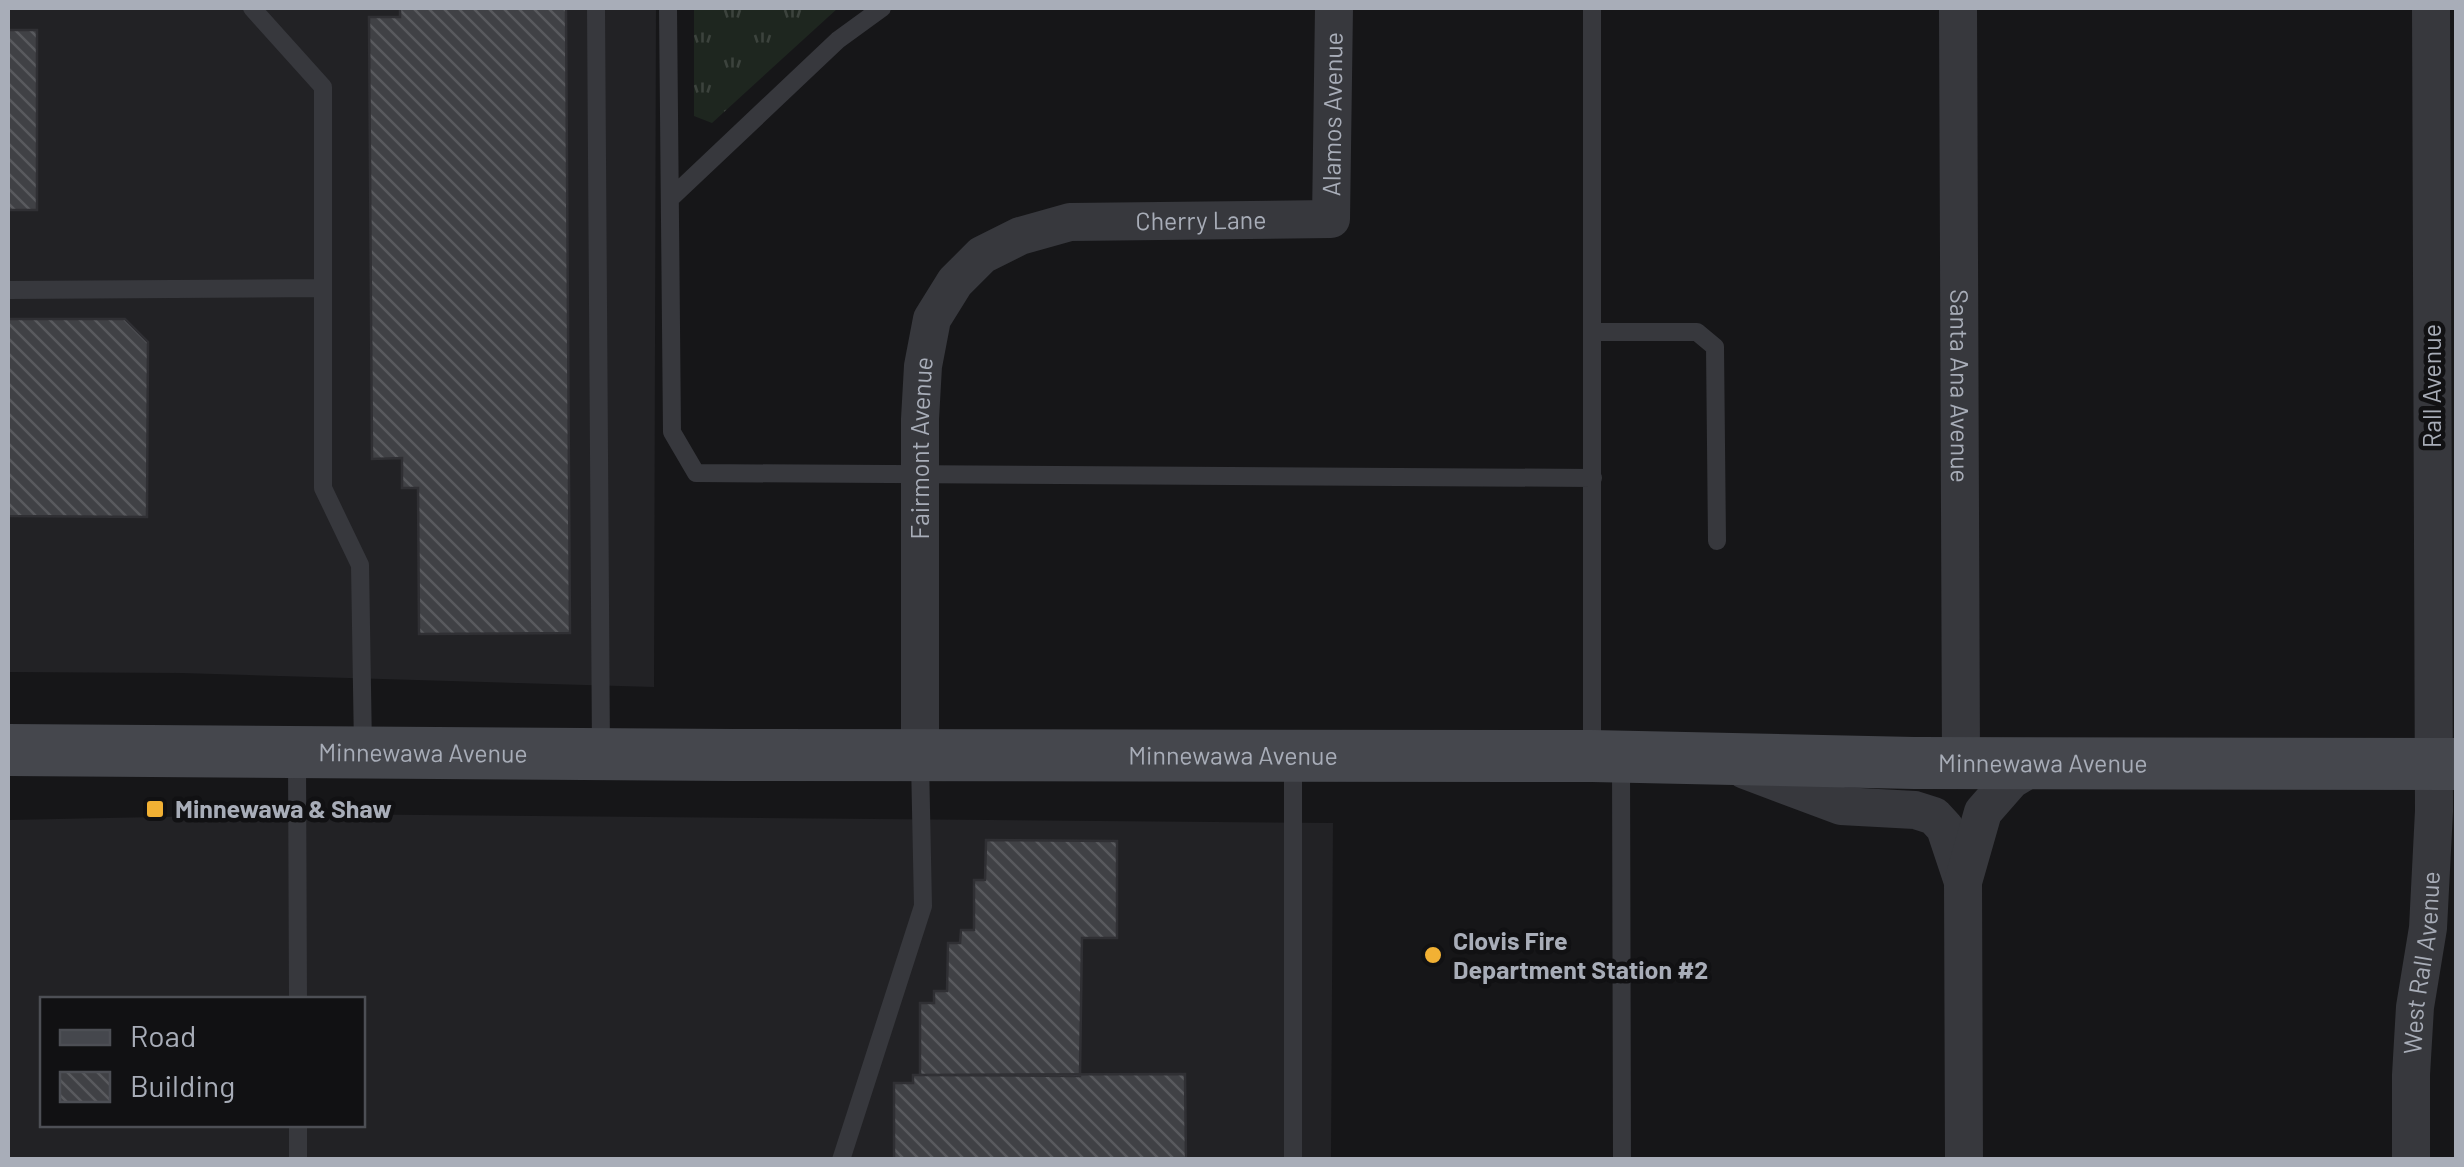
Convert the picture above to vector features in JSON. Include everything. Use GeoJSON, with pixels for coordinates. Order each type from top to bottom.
{"type":"FeatureCollection","features":[{"type":"Feature","properties":{"kind":"street","name":"Alamos Avenue"},"geometry":{"type":"LineString","coordinates":[[1331,218],[1334,8]]}},
{"type":"Feature","properties":{"kind":"street","name":"Santa Ana Avenue"},"geometry":{"type":"LineString","coordinates":[[1958,8],[1961,762]]}},
{"type":"Feature","properties":{"kind":"street","name":"Rall Avenue"},"geometry":{"type":"LineString","coordinates":[[2431,8],[2445,764]]}},
{"type":"Feature","properties":{"kind":"street","name":"Cherry Lane"},"geometry":{"type":"LineString","coordinates":[[1070,222],[1331,218]]}},
{"type":"Feature","properties":{"kind":"street","name":"Fairmont Avenue"},"geometry":{"type":"LineString","coordinates":[[920,756],[922,384],[932,319],[955,282],[982,256],[1020,236],[1070,222]]}},
{"type":"Feature","properties":{"kind":"street","name":"Minnewawa Avenue"},"geometry":{"type":"LineString","coordinates":[[8,750],[1606,756],[2445,764]]}},
{"type":"Feature","properties":{"kind":"street"},"geometry":{"type":"LineString","coordinates":[[1719,760],[1841,806],[1915,810],[1934,816],[1945,828],[1963,882]]}},
{"type":"Feature","properties":{"kind":"street"},"geometry":{"type":"LineString","coordinates":[[1964,1160],[1963,882],[1983,812],[2011,780],[2041,762]]}},
{"type":"Feature","properties":{"kind":"street","name":"West Rall Avenue"},"geometry":{"type":"LineString","coordinates":[[2411,1160],[2410,1075],[2415,1007],[2445,764]]}},
{"type":"Feature","properties":{"kind":"lane"},"geometry":{"type":"LineString","coordinates":[[252,8],[324,87],[324,488],[360,565],[363,753]]}},
{"type":"Feature","properties":{"kind":"lane"},"geometry":{"type":"LineString","coordinates":[[596,8],[600,754]]}},
{"type":"Feature","properties":{"kind":"lane"},"geometry":{"type":"LineString","coordinates":[[668,8],[672,432],[696,472],[1593,478]]}},
{"type":"Feature","properties":{"kind":"lane"},"geometry":{"type":"LineString","coordinates":[[672,197],[838,40],[882,8]]}},
{"type":"Feature","properties":{"kind":"lane"},"geometry":{"type":"LineString","coordinates":[[1592,8],[1593,478],[1622,1160]]}},
{"type":"Feature","properties":{"kind":"lane"},"geometry":{"type":"LineString","coordinates":[[8,290],[324,288]]}},
{"type":"Feature","properties":{"kind":"lane"},"geometry":{"type":"LineString","coordinates":[[1593,332],[1697,332],[1715,347],[1717,540]]}},
{"type":"Feature","properties":{"kind":"lane"},"geometry":{"type":"LineString","coordinates":[[297,753],[298,997]]}},
{"type":"Feature","properties":{"kind":"lane"},"geometry":{"type":"LineString","coordinates":[[841,1160],[924,906],[920,756]]}},
{"type":"Feature","properties":{"kind":"lane"},"geometry":{"type":"LineString","coordinates":[[1293,757],[1293,1160]]}},
{"type":"Feature","properties":{"kind":"lane"},"geometry":{"type":"LineString","coordinates":[[298,1127],[298,1160]]}},
{"type":"Feature","properties":{"kind":"shaded area"},"geometry":{"type":"Polygon","coordinates":[[[8,8],[656,8],[654,687],[181,673],[8,672],[8,8]]]}},
{"type":"Feature","properties":{"kind":"shaded area"},"geometry":{"type":"Polygon","coordinates":[[[312,814],[1333,823],[1331,1159],[8,1159],[8,820],[312,814]]]}},
{"type":"Feature","properties":{"kind":"green space"},"geometry":{"type":"Polygon","coordinates":[[[694,8],[838,8],[712,123],[694,116],[694,8]]]}},
{"type":"Feature","properties":{"kind":"building"},"geometry":{"type":"Polygon","coordinates":[[[400,8],[566,8],[570,633],[419,634],[418,488],[402,488],[402,458],[372,459],[369,17],[400,17],[400,8]]]}},
{"type":"Feature","properties":{"kind":"building"},"geometry":{"type":"Polygon","coordinates":[[[8,30],[37,30],[37,210],[8,210],[8,30]]]}},
{"type":"Feature","properties":{"kind":"building"},"geometry":{"type":"Polygon","coordinates":[[[8,319],[125,319],[148,342],[147,517],[8,516],[8,319]]]}},
{"type":"Feature","properties":{"kind":"building"},"geometry":{"type":"Polygon","coordinates":[[[986,840],[1117,841],[1117,938],[1082,938],[1080,1076],[920,1075],[920,1003],[934,1003],[934,991],[947,991],[948,943],[960,943],[961,930],[974,930],[974,880],[985,880],[986,840]]]}},
{"type":"Feature","properties":{"kind":"building"},"geometry":{"type":"Polygon","coordinates":[[[1185,1074],[1186,1160],[894,1160],[894,1083],[913,1083],[913,1075],[1185,1074]]]}},
{"type":"Feature","properties":{"kind":"place","name":"Minnewawa & Shaw"},"geometry":{"type":"Point","coordinates":[155,809]}},
{"type":"Feature","properties":{"kind":"place","name":"Clovis Fire Department Station #2"},"geometry":{"type":"Point","coordinates":[1433,955]}}]}
